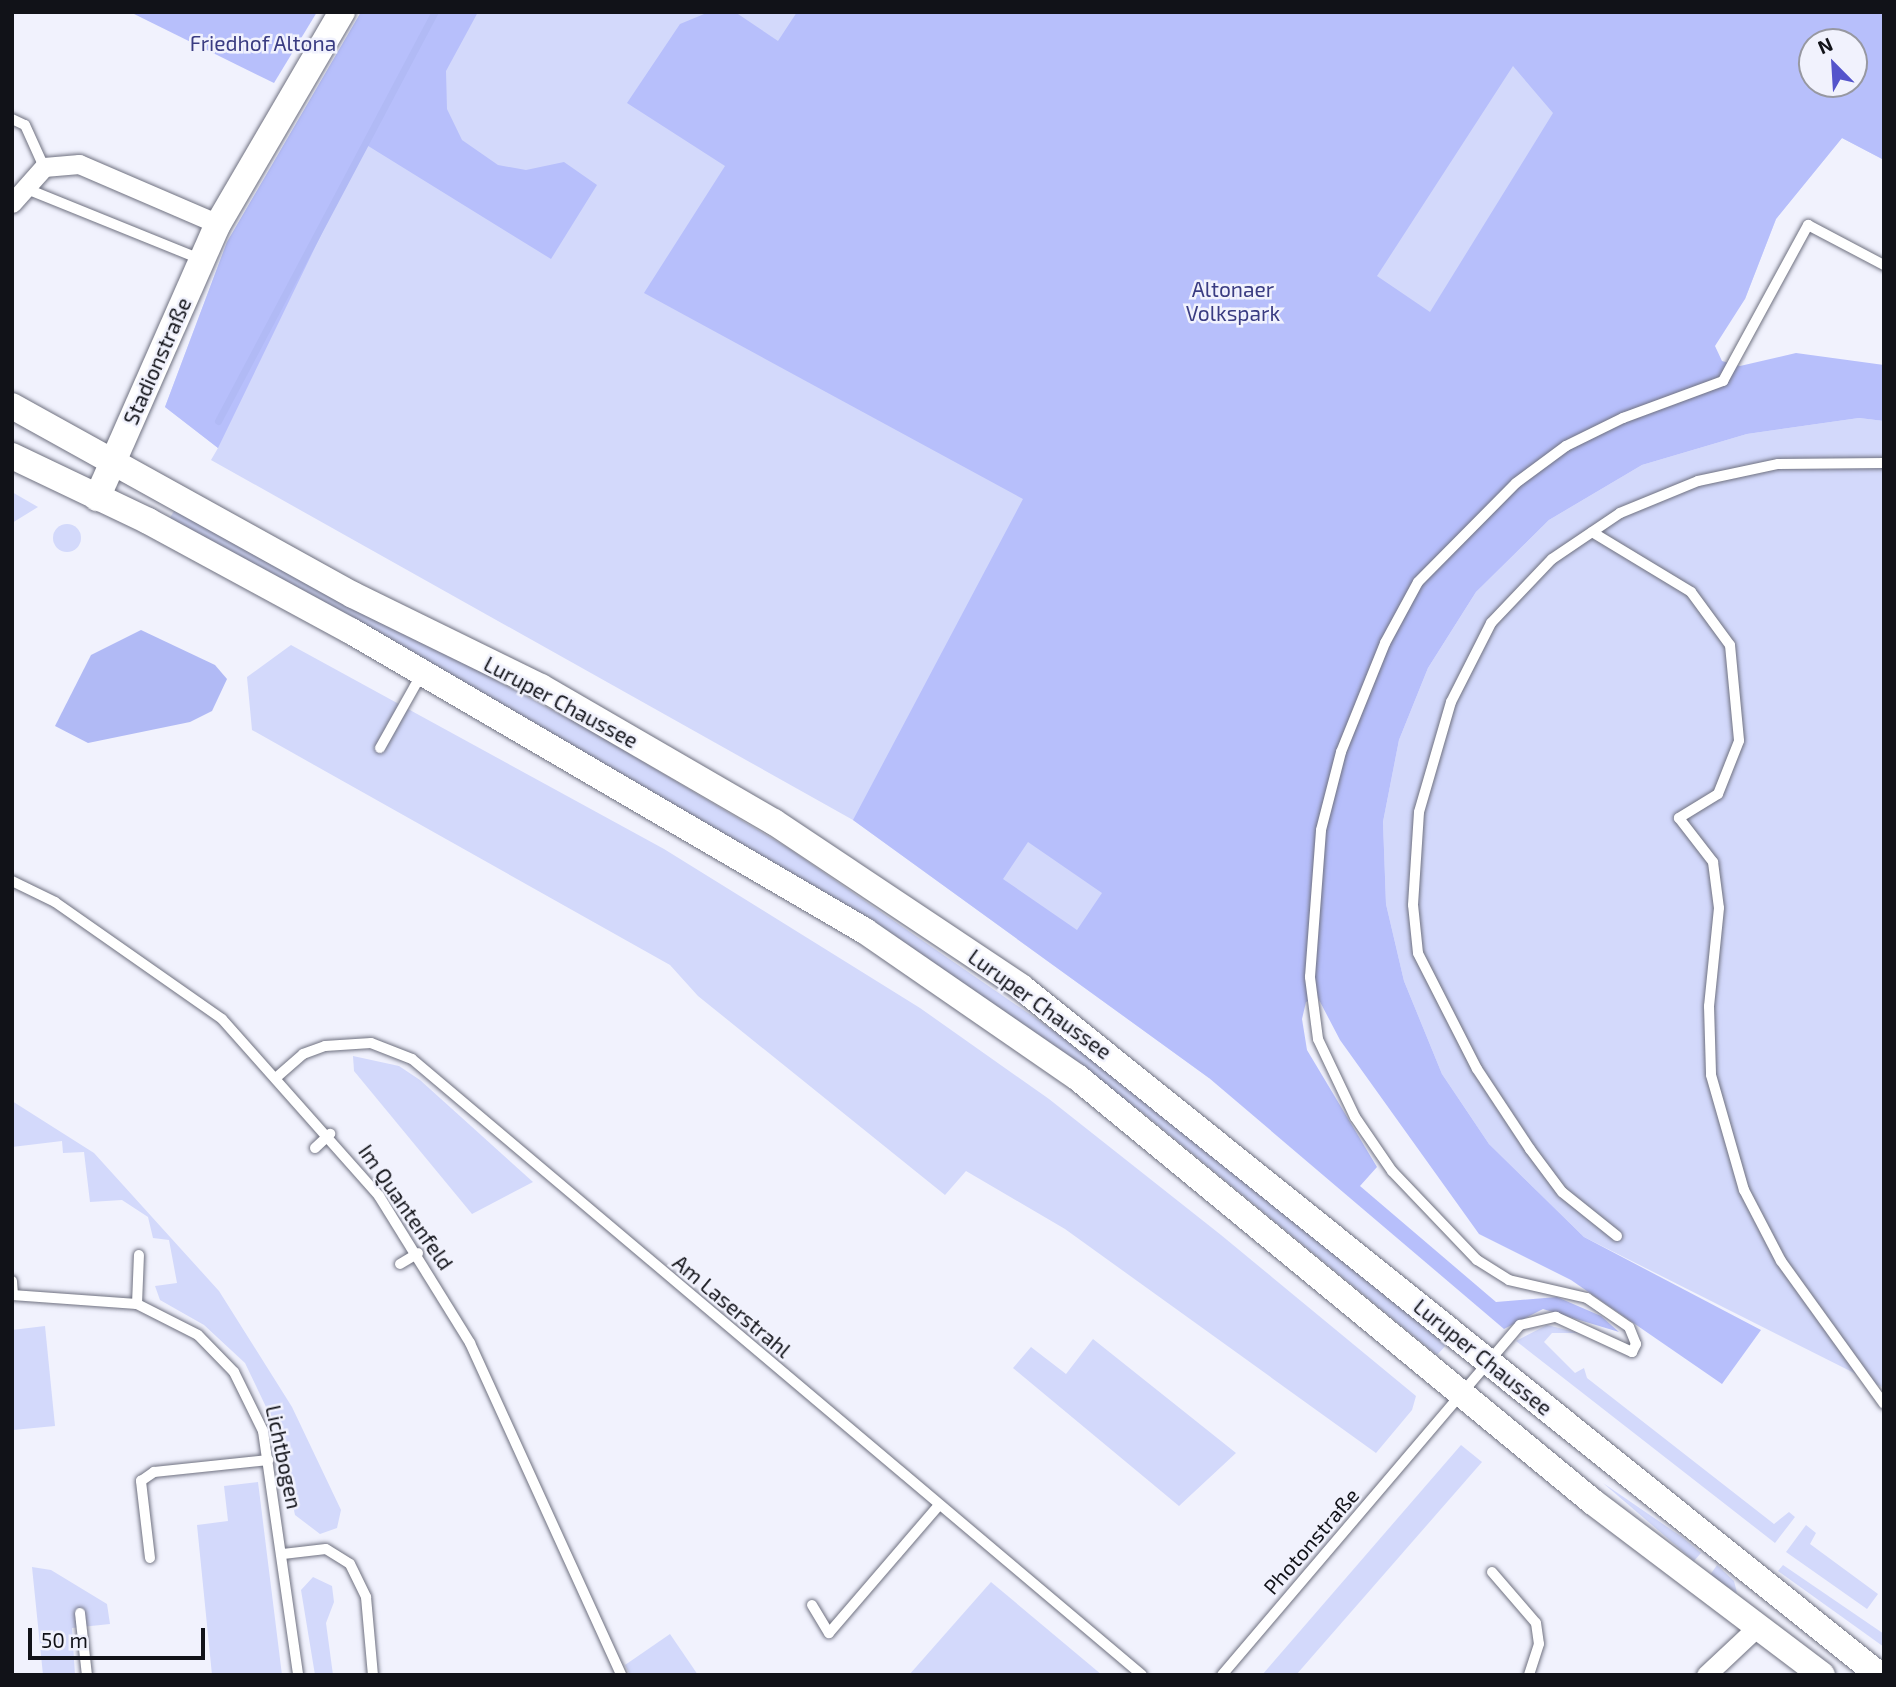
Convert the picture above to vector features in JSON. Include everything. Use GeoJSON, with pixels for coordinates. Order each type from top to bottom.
{"type":"FeatureCollection","features":[{"type":"Feature","properties":{"kind":"main road","name":"Stadionstraße"},"geometry":{"type":"LineString","coordinates":[[97,498],[218,224],[342,12]]}},
{"type":"Feature","properties":{"kind":"main road","name":"Luruper Chaussee"},"geometry":{"type":"LineString","coordinates":[[12,406],[353,595],[541,687],[774,822],[1102,1048],[1780,1601],[1879,1675]]}},
{"type":"Feature","properties":{"kind":"main road","name":"Luruper Chaussee"},"geometry":{"type":"LineString","coordinates":[[12,456],[97,498],[421,674],[753,859],[865,931],[1077,1077],[1754,1630],[1822,1675]]}},
{"type":"Feature","properties":{"kind":"main road"},"geometry":{"type":"LineString","coordinates":[[1754,1630],[1780,1601]]}},
{"type":"Feature","properties":{"kind":"street"},"geometry":{"type":"LineString","coordinates":[[15,199],[44,167],[79,164],[218,224]]}},
{"type":"Feature","properties":{"kind":"street"},"geometry":{"type":"LineString","coordinates":[[1706,1675],[1754,1630]]}},
{"type":"Feature","properties":{"kind":"lane"},"geometry":{"type":"LineString","coordinates":[[12,119],[25,125],[44,167]]}},
{"type":"Feature","properties":{"kind":"lane"},"geometry":{"type":"LineString","coordinates":[[15,199],[41,190],[201,260]]}},
{"type":"Feature","properties":{"kind":"lane","name":"Photonstraße"},"geometry":{"type":"LineString","coordinates":[[1222,1675],[1430,1433],[1512,1332],[1538,1317],[1565,1319],[1632,1352],[1636,1343],[1629,1327],[1587,1298],[1509,1280],[1477,1260],[1392,1171],[1355,1117],[1318,1039],[1310,977],[1321,830],[1360,698],[1418,582],[1516,483],[1566,446],[1623,418],[1723,381],[1808,225],[1884,265]]}},
{"type":"Feature","properties":{"kind":"lane"},"geometry":{"type":"LineString","coordinates":[[1617,1236],[1562,1192],[1477,1069],[1418,953],[1413,905],[1419,812],[1451,702],[1491,623],[1552,559],[1620,513],[1698,481],[1778,464],[1884,463]]}},
{"type":"Feature","properties":{"kind":"lane"},"geometry":{"type":"LineString","coordinates":[[1592,533],[1691,592],[1730,645],[1739,741],[1718,794],[1679,818],[1713,862],[1719,908],[1709,1006],[1711,1075],[1756,1214],[1781,1262],[1884,1404]]}},
{"type":"Feature","properties":{"kind":"lane"},"geometry":{"type":"LineString","coordinates":[[380,748],[421,674]]}},
{"type":"Feature","properties":{"kind":"lane","name":"Im Quantenfeld"},"geometry":{"type":"LineString","coordinates":[[12,881],[55,902],[222,1019],[330,1134],[418,1253],[470,1343],[621,1675]]}},
{"type":"Feature","properties":{"kind":"lane","name":"Am Laserstrahl"},"geometry":{"type":"LineString","coordinates":[[278,1076],[303,1054],[325,1046],[371,1043],[412,1059],[1142,1675]]}},
{"type":"Feature","properties":{"kind":"lane"},"geometry":{"type":"LineString","coordinates":[[315,1148],[330,1134]]}},
{"type":"Feature","properties":{"kind":"lane"},"geometry":{"type":"LineString","coordinates":[[400,1264],[418,1253]]}},
{"type":"Feature","properties":{"kind":"lane"},"geometry":{"type":"LineString","coordinates":[[137,1304],[139,1255]]}},
{"type":"Feature","properties":{"kind":"lane"},"geometry":{"type":"LineString","coordinates":[[12,1281],[13,1295]]}},
{"type":"Feature","properties":{"kind":"lane","name":"Lichtbogen"},"geometry":{"type":"LineString","coordinates":[[13,1295],[137,1304],[198,1335],[234,1372],[252,1401],[268,1460],[298,1675]]}},
{"type":"Feature","properties":{"kind":"lane"},"geometry":{"type":"LineString","coordinates":[[149,1558],[141,1481],[154,1472],[268,1460]]}},
{"type":"Feature","properties":{"kind":"lane"},"geometry":{"type":"LineString","coordinates":[[812,1605],[829,1633],[939,1505]]}},
{"type":"Feature","properties":{"kind":"lane"},"geometry":{"type":"LineString","coordinates":[[283,1554],[327,1549],[350,1564],[366,1597],[373,1675]]}},
{"type":"Feature","properties":{"kind":"lane"},"geometry":{"type":"LineString","coordinates":[[1492,1572],[1523,1601],[1536,1623],[1539,1644],[1529,1675]]}},
{"type":"Feature","properties":{"kind":"lane"},"geometry":{"type":"LineString","coordinates":[[80,1613],[87,1675]]}},
{"type":"Feature","properties":{"kind":"green space","name":"Friedhof Altona"},"geometry":{"type":"Polygon","coordinates":[[[130,12],[317,12],[274,83],[130,12]]]}},
{"type":"Feature","properties":{"kind":"green space","name":"Altonaer Volkspark"},"geometry":{"type":"Polygon","coordinates":[[[361,12],[1884,12],[1884,160],[1842,138],[1776,219],[1745,299],[1496,451],[1209,1078],[853,820],[211,460],[218,448],[165,407],[227,242],[361,12]]]}},
{"type":"Feature","properties":{"kind":"green space"},"geometry":{"type":"Polygon","coordinates":[[[361,12],[478,12],[446,71],[447,109],[462,140],[498,165],[526,170],[564,162],[597,185],[551,259],[365,144],[218,448],[165,407],[227,242],[361,12]]]}},
{"type":"Feature","properties":{"kind":"green space","name":"Altonaer Volkspark"},"geometry":{"type":"Polygon","coordinates":[[[709,12],[735,12],[778,41],[797,12],[1884,12],[1884,160],[1842,138],[1776,219],[1745,299],[1715,346],[1722,361],[1740,366],[1796,353],[1884,365],[1884,421],[1859,418],[1747,434],[1642,465],[1549,520],[1476,592],[1428,668],[1399,740],[1383,822],[1386,904],[1404,981],[1442,1074],[1489,1144],[1584,1237],[1761,1330],[1722,1384],[1571,1280],[1479,1234],[1340,1040],[1317,996],[1306,1002],[1302,1019],[1307,1050],[1377,1167],[1360,1186],[1496,1302],[1557,1297],[1601,1316],[1619,1332],[1543,1309],[1504,1329],[1209,1078],[853,820],[1023,499],[644,293],[725,166],[627,103],[680,24],[709,12]],[[1513,66],[1377,276],[1430,312],[1553,113],[1513,66]],[[1028,842],[1003,879],[1077,930],[1102,893],[1028,842]]]}},
{"type":"Feature","properties":{"kind":"green space"},"geometry":{"type":"Polygon","coordinates":[[[1859,418],[1884,421],[1884,1388],[1584,1237],[1489,1144],[1442,1074],[1404,981],[1386,904],[1383,822],[1399,740],[1428,668],[1476,592],[1549,520],[1642,465],[1747,434],[1859,418]]]}},
{"type":"Feature","properties":{"kind":"green space"},"geometry":{"type":"Polygon","coordinates":[[[12,492],[38,507],[12,523],[12,492]]]}},
{"type":"Feature","properties":{"kind":"green space"},"geometry":{"type":"Polygon","coordinates":[[[175,509],[593,732],[788,848],[1092,1057],[1447,1344],[1437,1355],[1142,1112],[879,926],[170,518],[175,509]]]}},
{"type":"Feature","properties":{"kind":"green space"},"geometry":{"type":"Polygon","coordinates":[[[67,524],[77,528],[81,538],[77,548],[67,552],[57,548],[53,538],[57,528],[67,524]]]}},
{"type":"Feature","properties":{"kind":"green space"},"geometry":{"type":"Polygon","coordinates":[[[291,645],[664,849],[920,1008],[1049,1099],[1221,1235],[1416,1396],[1412,1410],[1376,1453],[1065,1229],[966,1171],[945,1195],[698,996],[670,965],[252,730],[247,677],[291,645]]]}},
{"type":"Feature","properties":{"kind":"green space"},"geometry":{"type":"Polygon","coordinates":[[[353,1056],[399,1066],[420,1080],[533,1182],[472,1214],[354,1071],[353,1056]]]}},
{"type":"Feature","properties":{"kind":"green space"},"geometry":{"type":"Polygon","coordinates":[[[12,1101],[94,1153],[219,1291],[292,1407],[341,1510],[337,1528],[320,1534],[295,1515],[276,1428],[245,1363],[204,1325],[160,1300],[155,1286],[177,1283],[169,1240],[153,1238],[148,1217],[122,1200],[90,1202],[84,1152],[63,1153],[62,1141],[12,1147],[12,1101]]]}},
{"type":"Feature","properties":{"kind":"green space"},"geometry":{"type":"Polygon","coordinates":[[[1547,1325],[1579,1333],[1552,1333],[1544,1342],[1575,1373],[1584,1368],[1587,1378],[1774,1524],[1789,1512],[1795,1517],[1775,1543],[1516,1341],[1547,1325]]]}},
{"type":"Feature","properties":{"kind":"green space"},"geometry":{"type":"Polygon","coordinates":[[[45,1326],[55,1426],[13,1430],[12,1330],[45,1326]]]}},
{"type":"Feature","properties":{"kind":"green space"},"geometry":{"type":"Polygon","coordinates":[[[1093,1339],[1236,1453],[1179,1506],[1013,1368],[1031,1347],[1066,1374],[1093,1339]]]}},
{"type":"Feature","properties":{"kind":"green space"},"geometry":{"type":"Polygon","coordinates":[[[1461,1445],[1482,1462],[1296,1675],[1262,1675],[1461,1445]]]}},
{"type":"Feature","properties":{"kind":"green space"},"geometry":{"type":"Polygon","coordinates":[[[258,1482],[282,1675],[212,1675],[197,1525],[228,1521],[224,1486],[258,1482]]]}},
{"type":"Feature","properties":{"kind":"green space"},"geometry":{"type":"Polygon","coordinates":[[[1603,1483],[1682,1537],[1701,1553],[1694,1561],[1603,1483]]]}},
{"type":"Feature","properties":{"kind":"green space"},"geometry":{"type":"Polygon","coordinates":[[[1806,1525],[1816,1533],[1810,1544],[1878,1594],[1867,1609],[1786,1552],[1806,1525]]]}},
{"type":"Feature","properties":{"kind":"green space"},"geometry":{"type":"Polygon","coordinates":[[[1717,1565],[1734,1581],[1737,1593],[1710,1575],[1717,1565]]]}},
{"type":"Feature","properties":{"kind":"green space"},"geometry":{"type":"Polygon","coordinates":[[[1783,1565],[1884,1634],[1884,1647],[1778,1571],[1783,1565]]]}},
{"type":"Feature","properties":{"kind":"green space"},"geometry":{"type":"Polygon","coordinates":[[[32,1567],[51,1570],[107,1604],[110,1624],[72,1628],[75,1675],[43,1675],[32,1567]]]}},
{"type":"Feature","properties":{"kind":"green space"},"geometry":{"type":"Polygon","coordinates":[[[313,1577],[332,1586],[334,1602],[326,1623],[333,1675],[315,1675],[301,1590],[313,1577]]]}},
{"type":"Feature","properties":{"kind":"green space"},"geometry":{"type":"Polygon","coordinates":[[[991,1582],[1102,1675],[909,1675],[991,1582]]]}},
{"type":"Feature","properties":{"kind":"green space"},"geometry":{"type":"Polygon","coordinates":[[[670,1634],[698,1675],[630,1675],[625,1665],[670,1634]]]}},
{"type":"Feature","properties":{"kind":"shaded area"},"geometry":{"type":"Polygon","coordinates":[[[141,630],[215,665],[227,679],[212,711],[190,722],[88,743],[55,726],[91,655],[141,630]]]}},
{"type":"Feature","properties":{"kind":"waterway"},"geometry":{"type":"LineString","coordinates":[[218,421],[435,12]]}}]}
